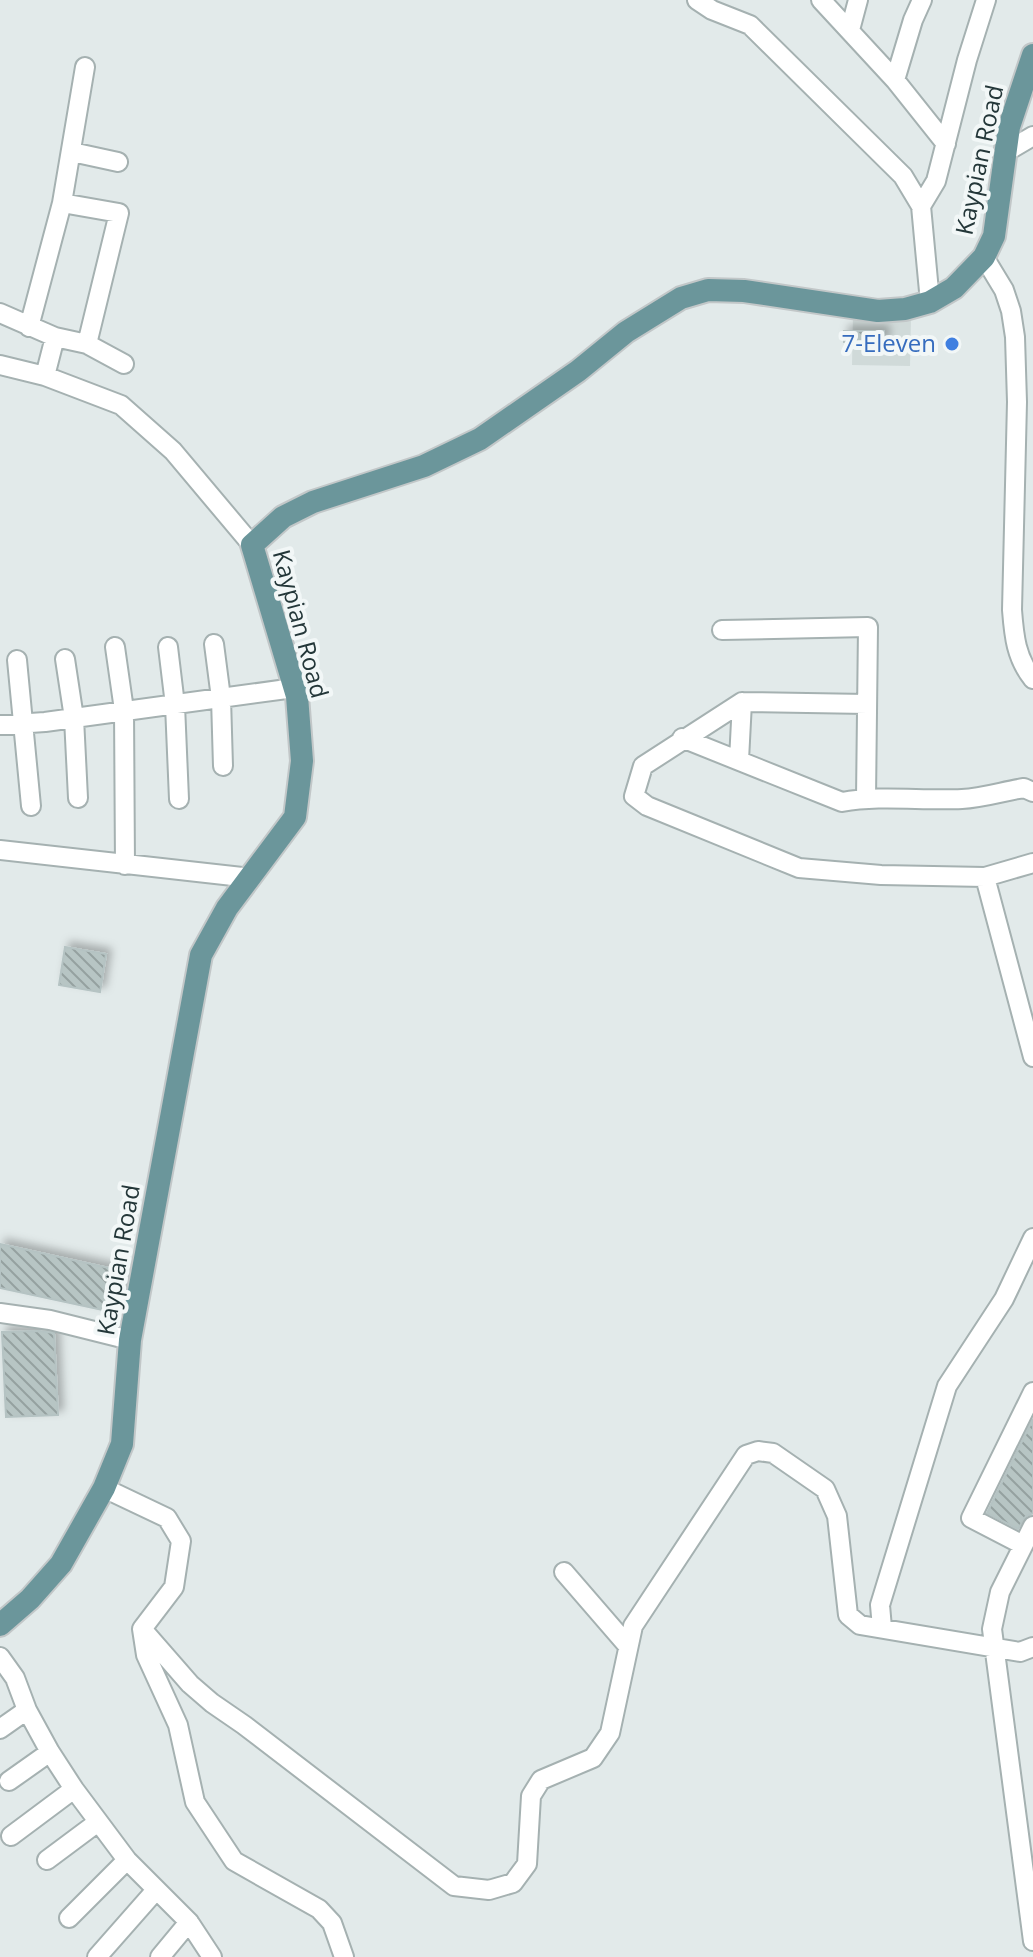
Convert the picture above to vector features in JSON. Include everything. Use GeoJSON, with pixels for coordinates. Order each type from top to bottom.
{"type":"FeatureCollection","features":[{"type":"Feature","properties":{"kind":"main road","name":"Kaypian Road"},"geometry":{"type":"LineString","coordinates":[[0,1625],[30,1599],[61,1564],[104,1488],[122,1444],[130,1340],[201,955],[227,908],[295,817],[302,761],[294,688],[252,545],[293,512],[424,466],[480,439],[578,371],[626,332],[681,298],[708,290],[744,291],[878,311],[905,309],[930,302],[954,288],[984,257],[994,236],[1009,127],[1033,55]]}},
{"type":"Feature","properties":{"kind":"street"},"geometry":{"type":"LineString","coordinates":[[697,0],[712,10],[750,25],[903,176],[921,206],[930,302]]}},
{"type":"Feature","properties":{"kind":"street"},"geometry":{"type":"LineString","coordinates":[[821,0],[895,80],[946,144]]}},
{"type":"Feature","properties":{"kind":"street"},"geometry":{"type":"LineString","coordinates":[[850,30],[858,0]]}},
{"type":"Feature","properties":{"kind":"street"},"geometry":{"type":"LineString","coordinates":[[895,80],[922,0]]}},
{"type":"Feature","properties":{"kind":"street"},"geometry":{"type":"LineString","coordinates":[[921,206],[936,181],[986,0]]}},
{"type":"Feature","properties":{"kind":"street"},"geometry":{"type":"LineString","coordinates":[[29,327],[62,203],[85,67]]}},
{"type":"Feature","properties":{"kind":"street"},"geometry":{"type":"LineString","coordinates":[[1006,152],[1033,136]]}},
{"type":"Feature","properties":{"kind":"street"},"geometry":{"type":"LineString","coordinates":[[72,152],[118,162]]}},
{"type":"Feature","properties":{"kind":"street"},"geometry":{"type":"LineString","coordinates":[[62,203],[119,213],[87,344]]}},
{"type":"Feature","properties":{"kind":"street"},"geometry":{"type":"LineString","coordinates":[[984,257],[1004,290],[1015,337],[1017,402],[1012,610],[1014,641],[1023,667],[1033,679]]}},
{"type":"Feature","properties":{"kind":"street"},"geometry":{"type":"LineString","coordinates":[[0,313],[55,337],[87,344],[124,364]]}},
{"type":"Feature","properties":{"kind":"street"},"geometry":{"type":"LineString","coordinates":[[45,376],[55,337]]}},
{"type":"Feature","properties":{"kind":"street"},"geometry":{"type":"LineString","coordinates":[[0,365],[45,376],[121,405],[173,451],[252,545]]}},
{"type":"Feature","properties":{"kind":"street"},"geometry":{"type":"LineString","coordinates":[[722,630],[868,627],[866,798]]}},
{"type":"Feature","properties":{"kind":"street"},"geometry":{"type":"LineString","coordinates":[[214,644],[221,698],[223,766]]}},
{"type":"Feature","properties":{"kind":"street"},"geometry":{"type":"LineString","coordinates":[[115,647],[124,710],[125,865]]}},
{"type":"Feature","properties":{"kind":"street"},"geometry":{"type":"LineString","coordinates":[[168,647],[175,705],[179,799]]}},
{"type":"Feature","properties":{"kind":"street"},"geometry":{"type":"LineString","coordinates":[[65,659],[74,718],[78,798]]}},
{"type":"Feature","properties":{"kind":"street"},"geometry":{"type":"LineString","coordinates":[[17,660],[31,806]]}},
{"type":"Feature","properties":{"kind":"street"},"geometry":{"type":"LineString","coordinates":[[0,725],[294,688]]}},
{"type":"Feature","properties":{"kind":"street"},"geometry":{"type":"LineString","coordinates":[[867,704],[742,702],[643,766],[634,796],[647,806],[799,868],[881,875],[985,877],[1033,863]]}},
{"type":"Feature","properties":{"kind":"street"},"geometry":{"type":"LineString","coordinates":[[739,760],[742,702]]}},
{"type":"Feature","properties":{"kind":"street"},"geometry":{"type":"LineString","coordinates":[[682,738],[842,802],[866,798],[966,799],[1024,788],[1033,792]]}},
{"type":"Feature","properties":{"kind":"street"},"geometry":{"type":"LineString","coordinates":[[0,850],[251,878]]}},
{"type":"Feature","properties":{"kind":"street"},"geometry":{"type":"LineString","coordinates":[[985,877],[1033,1057]]}},
{"type":"Feature","properties":{"kind":"street"},"geometry":{"type":"LineString","coordinates":[[882,1628],[880,1605],[947,1386],[1004,1299],[1033,1238]]}},
{"type":"Feature","properties":{"kind":"street"},"geometry":{"type":"LineString","coordinates":[[0,1313],[50,1320],[130,1340]]}},
{"type":"Feature","properties":{"kind":"street"},"geometry":{"type":"LineString","coordinates":[[0,1326],[22,1318]]}},
{"type":"Feature","properties":{"kind":"street"},"geometry":{"type":"LineString","coordinates":[[1023,1545],[971,1518],[1033,1392]]}},
{"type":"Feature","properties":{"kind":"street"},"geometry":{"type":"LineString","coordinates":[[142,1629],[190,1684],[212,1703],[420,1861],[454,1886],[489,1890],[513,1883],[527,1864],[531,1796],[541,1780],[593,1758],[610,1733],[633,1626],[746,1455],[758,1451],[773,1453],[825,1489],[837,1516],[848,1615],[860,1625],[1020,1652],[1033,1647]]}},
{"type":"Feature","properties":{"kind":"street"},"geometry":{"type":"LineString","coordinates":[[104,1488],[167,1518],[181,1541],[174,1587],[142,1629],[146,1655],[178,1725],[195,1802],[234,1861],[319,1909],[332,1923],[344,1957]]}},
{"type":"Feature","properties":{"kind":"street"},"geometry":{"type":"LineString","coordinates":[[1033,1526],[994,1610],[993,1648],[1033,1941]]}},
{"type":"Feature","properties":{"kind":"street"},"geometry":{"type":"LineString","coordinates":[[564,1572],[628,1646]]}},
{"type":"Feature","properties":{"kind":"street"},"geometry":{"type":"LineString","coordinates":[[0,1657],[15,1678],[27,1710],[50,1752],[74,1789],[127,1860],[189,1922],[212,1957]]}},
{"type":"Feature","properties":{"kind":"street"},"geometry":{"type":"LineString","coordinates":[[0,1729],[27,1710]]}},
{"type":"Feature","properties":{"kind":"street"},"geometry":{"type":"LineString","coordinates":[[9,1781],[50,1752]]}},
{"type":"Feature","properties":{"kind":"street"},"geometry":{"type":"LineString","coordinates":[[11,1836],[74,1789]]}},
{"type":"Feature","properties":{"kind":"street"},"geometry":{"type":"LineString","coordinates":[[47,1860],[98,1822]]}},
{"type":"Feature","properties":{"kind":"street"},"geometry":{"type":"LineString","coordinates":[[69,1918],[127,1860]]}},
{"type":"Feature","properties":{"kind":"street"},"geometry":{"type":"LineString","coordinates":[[97,1957],[156,1890]]}},
{"type":"Feature","properties":{"kind":"street"},"geometry":{"type":"LineString","coordinates":[[160,1957],[189,1922]]}},
{"type":"Feature","properties":{"kind":"shaded area"},"geometry":{"type":"Polygon","coordinates":[[[853,316],[911,317],[910,366],[852,365],[853,316]]]}},
{"type":"Feature","properties":{"kind":"building"},"geometry":{"type":"Polygon","coordinates":[[[844,331],[884,331],[884,342],[844,342],[844,331]]]}},
{"type":"Feature","properties":{"kind":"building"},"geometry":{"type":"Polygon","coordinates":[[[65,947],[106,954],[100,992],[59,985],[65,947]]]}},
{"type":"Feature","properties":{"kind":"building"},"geometry":{"type":"Polygon","coordinates":[[[0,1244],[127,1272],[117,1313],[0,1288],[0,1244]]]}},
{"type":"Feature","properties":{"kind":"building"},"geometry":{"type":"Polygon","coordinates":[[[2,1332],[54,1333],[58,1415],[6,1417],[2,1332]]]}},
{"type":"Feature","properties":{"kind":"building"},"geometry":{"type":"Polygon","coordinates":[[[1033,1419],[1033,1513],[1026,1516],[1018,1529],[987,1513],[1033,1419]]]}},
{"type":"Feature","properties":{"kind":"place","name":"7-Eleven"},"geometry":{"type":"Point","coordinates":[952,344]}}]}
